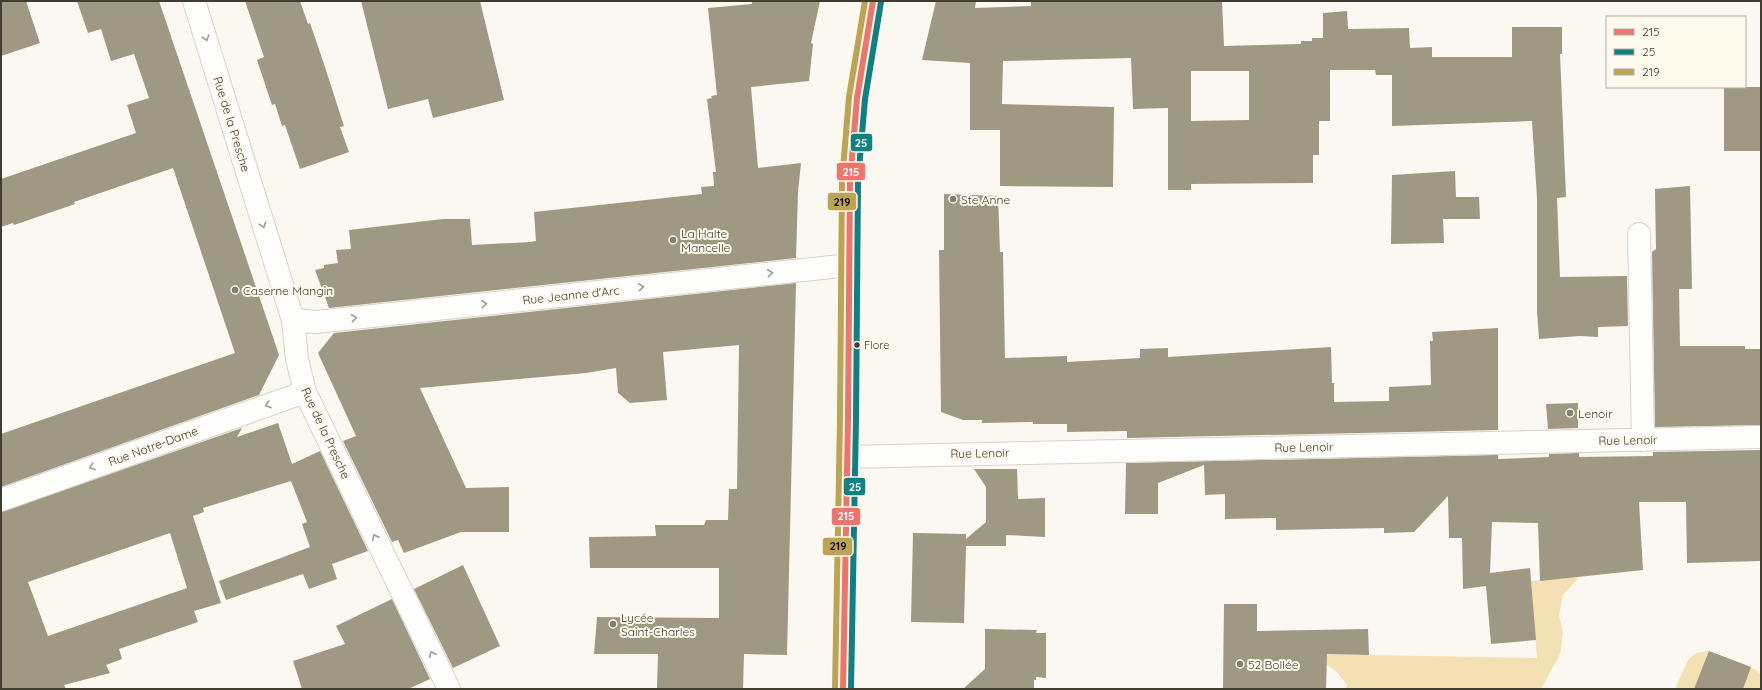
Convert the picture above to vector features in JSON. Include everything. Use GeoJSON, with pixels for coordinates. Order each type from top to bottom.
{"type":"FeatureCollection","features":[{"type":"Feature","properties":{"kind":"main road"},"geometry":{"type":"LineString","coordinates":[[843,689],[850,181],[857,98],[873,1]]}},
{"type":"Feature","properties":{"kind":"street","name":"Rue de la Presche"},"geometry":{"type":"LineString","coordinates":[[194,1],[293,320],[297,359],[304,392],[449,689]]}},
{"type":"Feature","properties":{"kind":"street"},"geometry":{"type":"LineString","coordinates":[[1639,234],[1643,440]]}},
{"type":"Feature","properties":{"kind":"street","name":"Rue Jeanne d'Arc"},"geometry":{"type":"LineString","coordinates":[[293,320],[316,322],[850,265]]}},
{"type":"Feature","properties":{"kind":"street","name":"Rue Notre-Dame"},"geometry":{"type":"LineString","coordinates":[[1,500],[304,392]]}},
{"type":"Feature","properties":{"kind":"street","name":"Rue Lenoir"},"geometry":{"type":"LineString","coordinates":[[847,457],[1761,437]]}},
{"type":"Feature","properties":{"kind":"shaded area"},"geometry":{"type":"Polygon","coordinates":[[[1579,577],[1563,595],[1559,615],[1563,634],[1560,654],[1541,689],[1346,689],[1347,685],[1336,671],[1311,654],[1537,658],[1531,581],[1579,577]]]}},
{"type":"Feature","properties":{"kind":"shaded area"},"geometry":{"type":"Polygon","coordinates":[[[1709,651],[1751,667],[1761,674],[1761,689],[1675,689],[1688,660],[1696,653],[1709,651]]]}},
{"type":"Feature","properties":{"kind":"building"},"geometry":{"type":"Polygon","coordinates":[[[1,1],[26,1],[40,43],[1,56],[1,1]]]}},
{"type":"Feature","properties":{"kind":"building","name":"Caserne Mangin"},"geometry":{"type":"Polygon","coordinates":[[[77,1],[159,1],[279,355],[259,395],[1,487],[1,434],[235,353],[173,168],[74,202],[75,204],[14,225],[13,223],[1,227],[1,179],[136,133],[127,105],[149,98],[134,54],[111,61],[101,29],[88,33],[77,1]]]}},
{"type":"Feature","properties":{"kind":"building"},"geometry":{"type":"Polygon","coordinates":[[[245,1],[300,1],[308,24],[310,23],[324,64],[344,126],[340,127],[349,152],[300,169],[285,125],[282,126],[275,104],[272,105],[257,60],[264,57],[245,1]]]}},
{"type":"Feature","properties":{"kind":"building"},"geometry":{"type":"Polygon","coordinates":[[[361,1],[480,1],[504,100],[433,118],[428,99],[388,109],[361,1]]]}},
{"type":"Feature","properties":{"kind":"building"},"geometry":{"type":"Polygon","coordinates":[[[752,1],[820,1],[811,43],[813,44],[809,81],[751,87],[758,168],[801,163],[798,192],[796,258],[329,308],[315,270],[324,268],[324,265],[338,263],[336,250],[351,249],[349,230],[443,219],[470,219],[472,245],[530,242],[536,241],[534,212],[702,194],[701,187],[714,186],[713,172],[716,172],[707,99],[712,98],[711,96],[717,95],[708,8],[752,4],[752,1]]]}},
{"type":"Feature","properties":{"kind":"building"},"geometry":{"type":"Polygon","coordinates":[[[936,1],[976,1],[975,8],[1031,6],[1031,1],[1222,1],[1224,46],[1301,44],[1301,41],[1312,41],[1312,38],[1323,38],[1323,13],[1347,11],[1348,29],[1409,28],[1410,48],[1432,47],[1432,57],[1512,57],[1512,27],[1562,27],[1562,54],[1560,54],[1566,197],[1557,198],[1560,277],[1627,276],[1628,326],[1598,327],[1598,337],[1580,336],[1539,339],[1537,311],[1537,198],[1532,121],[1392,126],[1392,75],[1376,75],[1375,70],[1330,70],[1330,121],[1319,121],[1319,155],[1313,155],[1313,183],[1191,184],[1191,190],[1168,190],[1168,108],[1133,109],[1131,58],[1003,61],[1002,104],[1114,107],[1113,187],[1000,186],[1000,130],[970,130],[970,63],[922,60],[936,1]],[[1191,71],[1191,121],[1249,120],[1249,71],[1191,71]]]}},
{"type":"Feature","properties":{"kind":"building"},"geometry":{"type":"Polygon","coordinates":[[[1761,87],[1761,151],[1724,151],[1724,88],[1761,87]]]}},
{"type":"Feature","properties":{"kind":"building"},"geometry":{"type":"Polygon","coordinates":[[[1455,171],[1456,197],[1479,197],[1480,219],[1443,219],[1444,243],[1391,244],[1392,175],[1455,171]]]}},
{"type":"Feature","properties":{"kind":"building"},"geometry":{"type":"Polygon","coordinates":[[[1690,186],[1692,289],[1679,289],[1680,346],[1745,346],[1745,349],[1761,349],[1761,425],[1655,427],[1652,252],[1656,249],[1655,189],[1690,186]]]}},
{"type":"Feature","properties":{"kind":"building"},"geometry":{"type":"Polygon","coordinates":[[[944,194],[998,196],[1000,252],[1003,252],[1005,358],[1067,356],[1067,362],[1140,358],[1140,349],[1168,348],[1168,357],[1331,347],[1334,402],[1389,401],[1389,387],[1431,385],[1430,341],[1433,341],[1432,332],[1498,328],[1498,430],[1127,438],[1127,431],[1067,432],[1067,424],[1033,424],[1033,422],[982,423],[982,420],[963,420],[941,412],[939,250],[944,250],[944,194]]]}},
{"type":"Feature","properties":{"kind":"building"},"geometry":{"type":"Polygon","coordinates":[[[796,283],[787,655],[744,654],[743,689],[657,689],[658,654],[594,654],[597,617],[719,618],[719,568],[590,568],[589,537],[656,536],[655,525],[704,525],[706,520],[728,520],[729,489],[737,489],[739,345],[663,352],[667,400],[630,403],[618,393],[616,368],[586,373],[420,388],[466,488],[509,487],[509,532],[461,532],[404,553],[398,540],[392,542],[343,441],[356,436],[318,353],[334,333],[796,283]]]}},
{"type":"Feature","properties":{"kind":"building"},"geometry":{"type":"Polygon","coordinates":[[[1578,403],[1578,428],[1548,429],[1546,404],[1578,403]]]}},
{"type":"Feature","properties":{"kind":"building"},"geometry":{"type":"Polygon","coordinates":[[[278,423],[292,464],[320,451],[368,551],[332,564],[337,579],[309,589],[303,574],[226,600],[219,581],[310,547],[302,524],[307,522],[291,481],[203,508],[204,512],[193,516],[221,603],[194,611],[198,622],[119,649],[122,659],[106,665],[110,673],[64,685],[66,689],[1,689],[1,512],[242,428],[237,437],[278,423]],[[170,533],[28,582],[48,636],[187,588],[170,533]]]}},
{"type":"Feature","properties":{"kind":"building"},"geometry":{"type":"Polygon","coordinates":[[[1761,450],[1761,561],[1687,563],[1686,502],[1639,502],[1643,570],[1540,581],[1538,523],[1492,522],[1490,573],[1530,568],[1536,640],[1491,644],[1486,586],[1463,589],[1462,538],[1449,538],[1448,496],[1414,532],[1384,533],[1384,528],[1276,530],[1276,518],[1225,519],[1225,494],[1205,495],[1204,465],[1158,483],[1158,514],[1125,514],[1126,463],[1498,455],[1498,459],[1549,457],[1549,454],[1579,453],[1579,457],[1653,456],[1653,452],[1761,450]]]}},
{"type":"Feature","properties":{"kind":"building"},"geometry":{"type":"Polygon","coordinates":[[[974,469],[1017,469],[1018,499],[1045,498],[1045,537],[1006,535],[1006,546],[966,546],[964,623],[911,622],[913,533],[966,534],[966,539],[986,522],[986,487],[974,469]]]}},
{"type":"Feature","properties":{"kind":"building"},"geometry":{"type":"Polygon","coordinates":[[[463,565],[500,646],[453,668],[414,589],[463,565]]]}},
{"type":"Feature","properties":{"kind":"building"},"geometry":{"type":"Polygon","coordinates":[[[392,599],[430,679],[408,689],[302,689],[293,661],[345,644],[336,626],[392,599]]]}},
{"type":"Feature","properties":{"kind":"building"},"geometry":{"type":"Polygon","coordinates":[[[1224,604],[1257,604],[1257,631],[1368,629],[1369,655],[1327,654],[1326,689],[1223,689],[1224,604]]]}},
{"type":"Feature","properties":{"kind":"building"},"geometry":{"type":"Polygon","coordinates":[[[985,629],[1037,630],[1036,633],[1046,633],[1046,678],[1036,677],[1036,680],[1034,680],[1034,689],[963,689],[985,669],[985,629]]]}},
{"type":"Feature","properties":{"kind":"building"},"geometry":{"type":"Polygon","coordinates":[[[1709,651],[1751,667],[1743,689],[1694,689],[1709,651]]]}},
{"type":"Feature","properties":{"kind":"transit line","name":"219"},"geometry":{"type":"LineString","coordinates":[[835,689],[840,419],[842,181],[849,97],[865,1]]}},
{"type":"Feature","properties":{"kind":"transit line","name":"215"},"geometry":{"type":"LineString","coordinates":[[843,689],[848,419],[850,181],[857,98],[873,1]]}},
{"type":"Feature","properties":{"kind":"transit line","name":"25"},"geometry":{"type":"LineString","coordinates":[[851,689],[856,419],[858,181],[865,99],[881,2]]}},
{"type":"Feature","properties":{"kind":"place","name":"Ste Anne"},"geometry":{"type":"Point","coordinates":[953,199]}},
{"type":"Feature","properties":{"kind":"place","name":"La Halte Mancelle"},"geometry":{"type":"Point","coordinates":[673,240]}},
{"type":"Feature","properties":{"kind":"place","name":"Caserne Mangin"},"geometry":{"type":"Point","coordinates":[235,290]}},
{"type":"Feature","properties":{"kind":"place","name":"Flore"},"geometry":{"type":"Point","coordinates":[857,345]}},
{"type":"Feature","properties":{"kind":"place","name":"Lenoir"},"geometry":{"type":"Point","coordinates":[1570,413]}},
{"type":"Feature","properties":{"kind":"place","name":"Lycée Saint-Charles"},"geometry":{"type":"Point","coordinates":[613,624]}},
{"type":"Feature","properties":{"kind":"place","name":"52 Bollée"},"geometry":{"type":"Point","coordinates":[1240,664]}}]}
